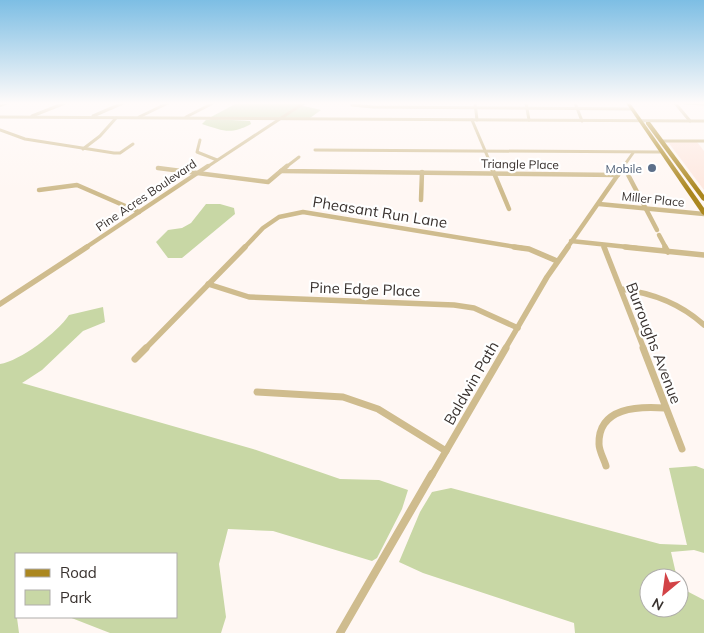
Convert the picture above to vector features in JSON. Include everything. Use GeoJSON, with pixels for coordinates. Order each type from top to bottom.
{"type":"FeatureCollection","features":[{"type":"Feature","properties":{"kind":"main road"},"geometry":{"type":"LineString","coordinates":[[649,133],[660,152],[704,214]]}},
{"type":"Feature","properties":{"kind":"main road"},"geometry":{"type":"LineString","coordinates":[[654,133],[701,192],[704,199]]}},
{"type":"Feature","properties":{"kind":"street"},"geometry":{"type":"LineString","coordinates":[[7,133],[25,139],[120,153],[133,144]]}},
{"type":"Feature","properties":{"kind":"street"},"geometry":{"type":"LineString","coordinates":[[83,149],[103,133]]}},
{"type":"Feature","properties":{"kind":"street","name":"Pine Acres Boulevard"},"geometry":{"type":"LineString","coordinates":[[0,304],[259,133]]}},
{"type":"Feature","properties":{"kind":"street"},"geometry":{"type":"LineString","coordinates":[[477,133],[509,210]]}},
{"type":"Feature","properties":{"kind":"street"},"geometry":{"type":"LineString","coordinates":[[200,140],[197,152],[217,160]]}},
{"type":"Feature","properties":{"kind":"street"},"geometry":{"type":"LineString","coordinates":[[662,141],[704,141]]}},
{"type":"Feature","properties":{"kind":"street"},"geometry":{"type":"LineString","coordinates":[[699,141],[704,147]]}},
{"type":"Feature","properties":{"kind":"street"},"geometry":{"type":"LineString","coordinates":[[315,150],[660,152]]}},
{"type":"Feature","properties":{"kind":"street","name":"Baldwin Path"},"geometry":{"type":"LineString","coordinates":[[340,633],[557,261],[599,204],[633,153]]}},
{"type":"Feature","properties":{"kind":"street"},"geometry":{"type":"LineString","coordinates":[[158,168],[268,182],[299,157]]}},
{"type":"Feature","properties":{"kind":"street"},"geometry":{"type":"LineString","coordinates":[[624,167],[668,252]]}},
{"type":"Feature","properties":{"kind":"street","name":"Triangle Place"},"geometry":{"type":"LineString","coordinates":[[280,172],[618,175]]}},
{"type":"Feature","properties":{"kind":"street"},"geometry":{"type":"LineString","coordinates":[[421,200],[422,172]]}},
{"type":"Feature","properties":{"kind":"street"},"geometry":{"type":"LineString","coordinates":[[39,190],[77,185],[139,212]]}},
{"type":"Feature","properties":{"kind":"street","name":"Miller Place"},"geometry":{"type":"LineString","coordinates":[[599,204],[704,214]]}},
{"type":"Feature","properties":{"kind":"street","name":"Pheasant Run Lane"},"geometry":{"type":"LineString","coordinates":[[135,359],[271,221],[279,217],[303,212],[529,249],[557,261]]}},
{"type":"Feature","properties":{"kind":"street"},"geometry":{"type":"LineString","coordinates":[[571,242],[704,255]]}},
{"type":"Feature","properties":{"kind":"street","name":"Burroughs Avenue"},"geometry":{"type":"LineString","coordinates":[[604,246],[682,449]]}},
{"type":"Feature","properties":{"kind":"street","name":"Pine Edge Place"},"geometry":{"type":"LineString","coordinates":[[208,284],[249,297],[454,305],[474,308],[518,328]]}},
{"type":"Feature","properties":{"kind":"street"},"geometry":{"type":"LineString","coordinates":[[621,289],[648,293],[668,300],[689,312],[704,325]]}},
{"type":"Feature","properties":{"kind":"street"},"geometry":{"type":"LineString","coordinates":[[257,392],[343,397],[378,409],[446,451]]}},
{"type":"Feature","properties":{"kind":"street"},"geometry":{"type":"LineString","coordinates":[[606,466],[599,446],[600,434],[606,420],[617,412],[631,408],[647,406],[665,408]]}},
{"type":"Feature","properties":{"kind":"shaded area"},"geometry":{"type":"Polygon","coordinates":[[[668,142],[697,142],[704,151],[704,190],[668,142]]]}},
{"type":"Feature","properties":{"kind":"green space"},"geometry":{"type":"Polygon","coordinates":[[[206,204],[220,204],[234,208],[235,214],[182,258],[168,258],[156,242],[168,230],[182,228],[191,223],[206,204]]]}},
{"type":"Feature","properties":{"kind":"green space"},"geometry":{"type":"Polygon","coordinates":[[[103,307],[105,322],[83,331],[42,370],[22,383],[253,449],[340,479],[379,480],[408,490],[402,509],[377,558],[372,561],[273,531],[228,529],[219,564],[226,617],[221,633],[110,633],[72,618],[178,618],[178,553],[15,553],[15,618],[17,618],[19,633],[0,633],[0,364],[18,358],[38,345],[56,330],[69,315],[103,307]]]}},
{"type":"Feature","properties":{"kind":"green space"},"geometry":{"type":"Polygon","coordinates":[[[696,466],[704,469],[704,553],[694,550],[671,552],[675,568],[639,568],[639,618],[689,618],[689,592],[704,600],[704,633],[575,633],[574,623],[423,573],[399,562],[420,512],[432,492],[451,488],[660,544],[687,545],[669,468],[696,466]]]}},
{"type":"Feature","properties":{"kind":"place","name":"Mobile"},"geometry":{"type":"Point","coordinates":[652,168]}}]}
